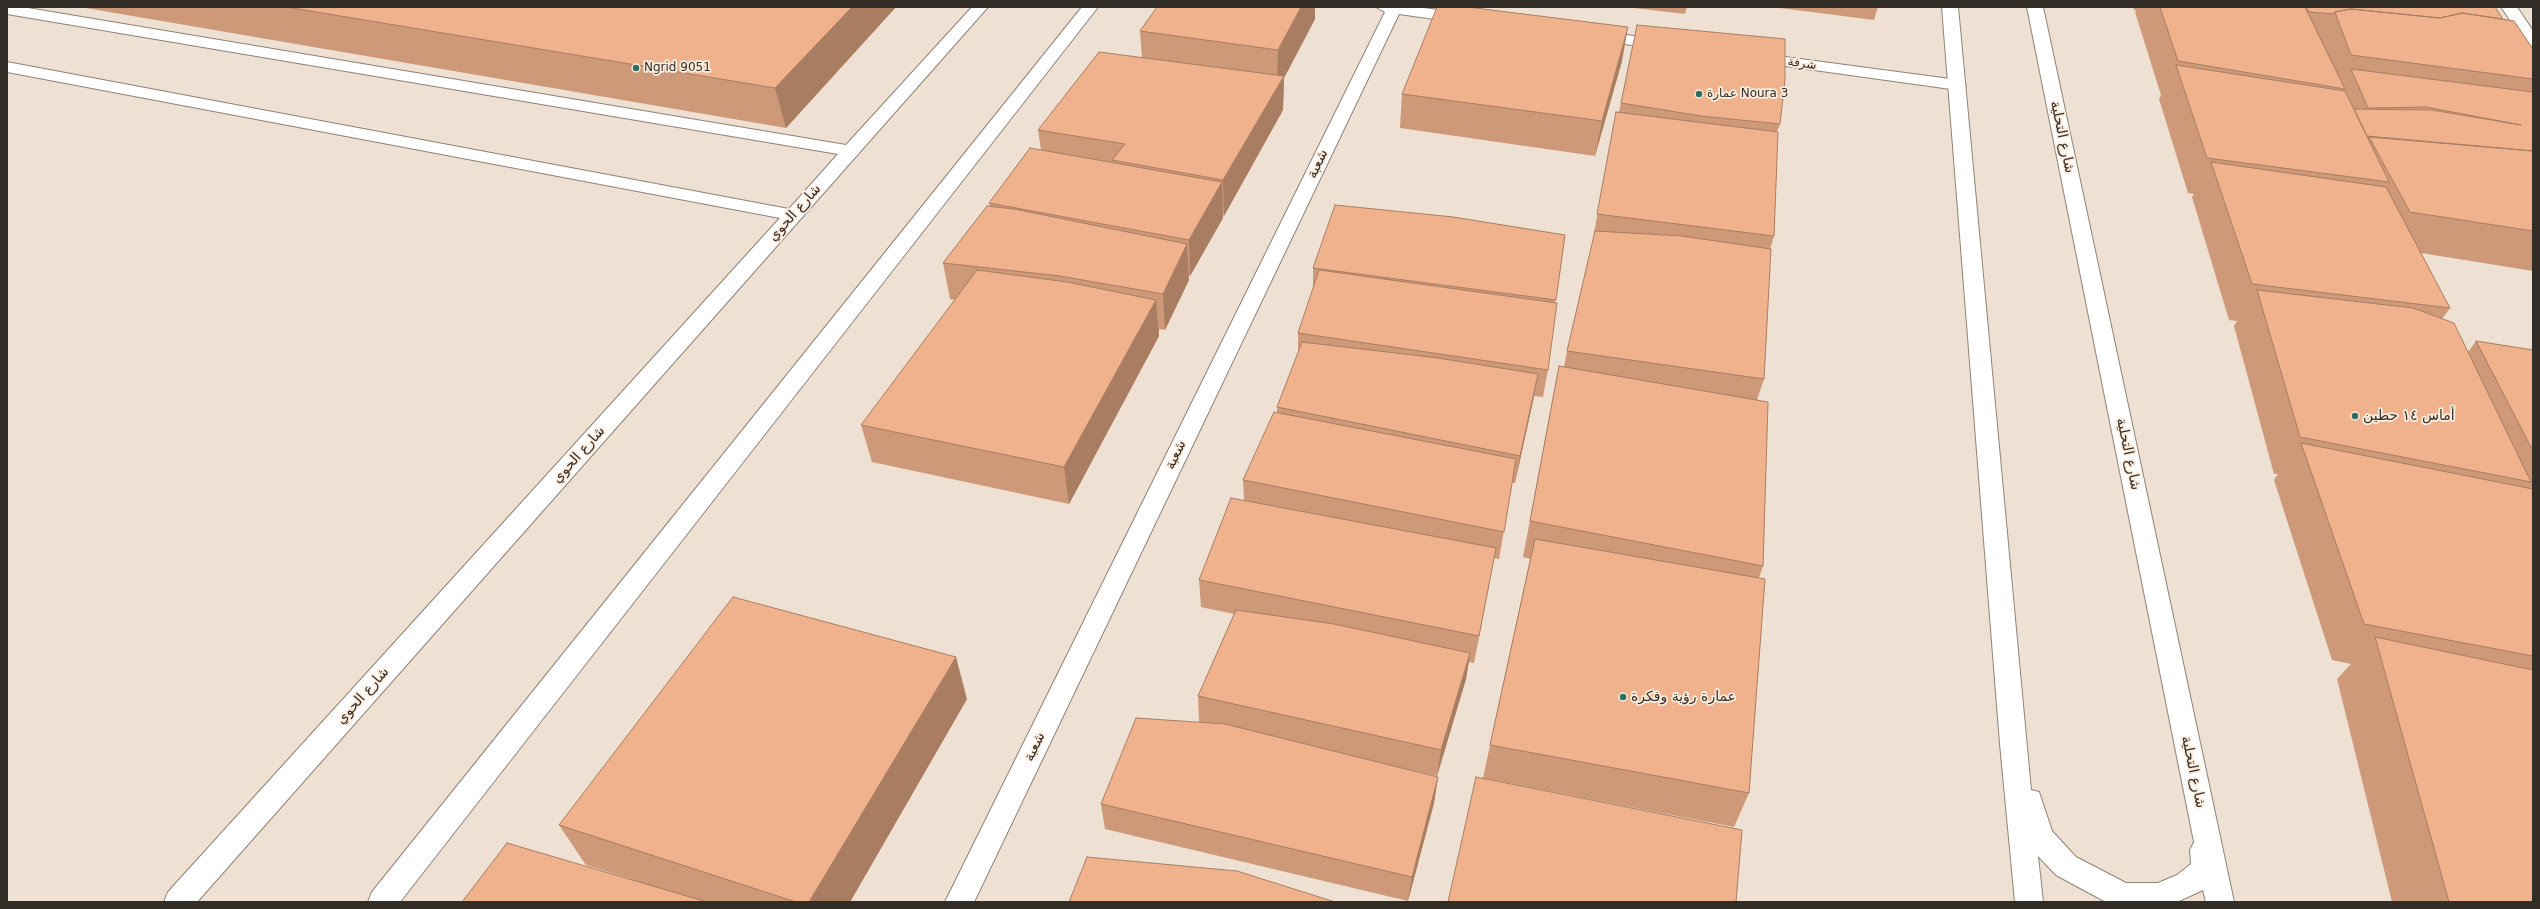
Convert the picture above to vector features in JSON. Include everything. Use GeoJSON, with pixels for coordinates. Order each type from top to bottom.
{"type":"FeatureCollection","features":[{"type":"Feature","properties":{"kind":"street","name":"شارع الحوي"},"geometry":{"type":"LineString","coordinates":[[178,902],[980,7]]}},
{"type":"Feature","properties":{"kind":"street"},"geometry":{"type":"LineString","coordinates":[[382,902],[1090,7]]}},
{"type":"Feature","properties":{"kind":"street"},"geometry":{"type":"LineString","coordinates":[[1950,7],[1958,85],[2013,744],[2029,902]]}},
{"type":"Feature","properties":{"kind":"street","name":"شارع التحلية"},"geometry":{"type":"LineString","coordinates":[[2035,7],[2220,902]]}},
{"type":"Feature","properties":{"kind":"street"},"geometry":{"type":"LineString","coordinates":[[2509,7],[2533,42]]}},
{"type":"Feature","properties":{"kind":"street"},"geometry":{"type":"LineString","coordinates":[[1389,8],[1480,20]]}},
{"type":"Feature","properties":{"kind":"street","name":"شعبة"},"geometry":{"type":"LineString","coordinates":[[959,902],[1389,8]]}},
{"type":"Feature","properties":{"kind":"street"},"geometry":{"type":"LineString","coordinates":[[7,9],[851,150]]}},
{"type":"Feature","properties":{"kind":"street"},"geometry":{"type":"LineString","coordinates":[[1582,34],[1676,47]]}},
{"type":"Feature","properties":{"kind":"street","name":"شرفة"},"geometry":{"type":"LineString","coordinates":[[1739,55],[1958,85]]}},
{"type":"Feature","properties":{"kind":"street"},"geometry":{"type":"LineString","coordinates":[[7,67],[793,215]]}},
{"type":"Feature","properties":{"kind":"street"},"geometry":{"type":"LineString","coordinates":[[2013,744],[2040,838],[2066,866],[2123,896],[2158,896],[2187,885],[2206,870],[2195,780]]}},
{"type":"Feature","properties":{"kind":"building"},"geometry":{"type":"Polygon","coordinates":[[[286,7],[852,7],[775,88],[286,7]]]}},
{"type":"Feature","properties":{"kind":"building"},"geometry":{"type":"Polygon","coordinates":[[[1157,7],[1301,7],[1278,50],[1140,31],[1157,7]]]}},
{"type":"Feature","properties":{"kind":"building"},"geometry":{"type":"Polygon","coordinates":[[[1437,7],[1467,7],[1628,27],[1602,121],[1402,94],[1437,7]]]}},
{"type":"Feature","properties":{"kind":"building"},"geometry":{"type":"Polygon","coordinates":[[[2160,7],[2305,7],[2345,89],[2178,61],[2160,7]]]}},
{"type":"Feature","properties":{"kind":"building"},"geometry":{"type":"Polygon","coordinates":[[[2306,7],[2495,7],[2503,19],[2462,13],[2440,18],[2351,9],[2335,12],[2334,14],[2309,12],[2306,7]]]}},
{"type":"Feature","properties":{"kind":"building"},"geometry":{"type":"Polygon","coordinates":[[[2351,9],[2440,18],[2462,13],[2514,21],[2533,49],[2533,79],[2351,55],[2335,12],[2351,9]]]}},
{"type":"Feature","properties":{"kind":"building"},"geometry":{"type":"Polygon","coordinates":[[[1637,25],[1785,39],[1785,80],[1780,124],[1701,116],[1621,103],[1637,25]]]}},
{"type":"Feature","properties":{"kind":"building"},"geometry":{"type":"Polygon","coordinates":[[[1099,52],[1284,76],[1223,180],[1112,160],[1125,144],[1038,130],[1099,52]]]}},
{"type":"Feature","properties":{"kind":"building"},"geometry":{"type":"Polygon","coordinates":[[[2176,65],[2345,91],[2389,182],[2207,158],[2176,65]]]}},
{"type":"Feature","properties":{"kind":"building"},"geometry":{"type":"Polygon","coordinates":[[[2351,69],[2533,92],[2533,151],[2367,136],[2354,109],[2432,110],[2521,125],[2426,107],[2368,108],[2351,69]]]}},
{"type":"Feature","properties":{"kind":"building"},"geometry":{"type":"Polygon","coordinates":[[[1616,112],[1778,132],[1774,236],[1597,214],[1616,112]]]}},
{"type":"Feature","properties":{"kind":"building"},"geometry":{"type":"Polygon","coordinates":[[[2369,137],[2533,151],[2533,231],[2410,212],[2369,137]]]}},
{"type":"Feature","properties":{"kind":"building"},"geometry":{"type":"Polygon","coordinates":[[[1030,148],[1222,182],[1189,240],[989,203],[1030,148]]]}},
{"type":"Feature","properties":{"kind":"building"},"geometry":{"type":"Polygon","coordinates":[[[2211,162],[2386,187],[2450,308],[2252,284],[2211,162]]]}},
{"type":"Feature","properties":{"kind":"building"},"geometry":{"type":"Polygon","coordinates":[[[1335,205],[1453,217],[1565,235],[1556,300],[1313,268],[1335,205]]]}},
{"type":"Feature","properties":{"kind":"building"},"geometry":{"type":"Polygon","coordinates":[[[987,206],[1014,209],[1187,244],[1163,294],[1060,276],[943,263],[987,206]]]}},
{"type":"Feature","properties":{"kind":"building"},"geometry":{"type":"Polygon","coordinates":[[[1595,231],[1682,236],[1771,249],[1764,379],[1567,351],[1595,231]]]}},
{"type":"Feature","properties":{"kind":"building"},"geometry":{"type":"Polygon","coordinates":[[[977,270],[1067,282],[1156,300],[1064,467],[861,425],[977,270]]]}},
{"type":"Feature","properties":{"kind":"building"},"geometry":{"type":"Polygon","coordinates":[[[1319,270],[1557,303],[1548,370],[1298,333],[1319,270]]]}},
{"type":"Feature","properties":{"kind":"building"},"geometry":{"type":"Polygon","coordinates":[[[2257,290],[2413,308],[2454,323],[2531,482],[2300,437],[2257,290]]]}},
{"type":"Feature","properties":{"kind":"building"},"geometry":{"type":"Polygon","coordinates":[[[2476,341],[2533,350],[2533,451],[2476,341]]]}},
{"type":"Feature","properties":{"kind":"building"},"geometry":{"type":"Polygon","coordinates":[[[1302,342],[1438,358],[1538,374],[1520,456],[1277,407],[1302,342]]]}},
{"type":"Feature","properties":{"kind":"building"},"geometry":{"type":"Polygon","coordinates":[[[1559,366],[1768,402],[1763,566],[1530,521],[1559,366]]]}},
{"type":"Feature","properties":{"kind":"building"},"geometry":{"type":"Polygon","coordinates":[[[1274,412],[1516,459],[1504,532],[1243,480],[1274,412]]]}},
{"type":"Feature","properties":{"kind":"building"},"geometry":{"type":"Polygon","coordinates":[[[2301,443],[2533,489],[2533,656],[2364,624],[2301,443]]]}},
{"type":"Feature","properties":{"kind":"building"},"geometry":{"type":"Polygon","coordinates":[[[1231,498],[1496,548],[1479,636],[1199,580],[1231,498]]]}},
{"type":"Feature","properties":{"kind":"building","name":"عمارة رؤية وفكرة"},"geometry":{"type":"Polygon","coordinates":[[[1535,539],[1765,579],[1749,793],[1490,745],[1535,539]]]}},
{"type":"Feature","properties":{"kind":"building"},"geometry":{"type":"Polygon","coordinates":[[[733,597],[956,657],[809,902],[796,902],[559,825],[733,597]]]}},
{"type":"Feature","properties":{"kind":"building"},"geometry":{"type":"Polygon","coordinates":[[[1236,610],[1334,624],[1470,653],[1441,750],[1198,696],[1236,610]]]}},
{"type":"Feature","properties":{"kind":"building"},"geometry":{"type":"Polygon","coordinates":[[[2375,637],[2533,670],[2533,902],[2449,902],[2375,637]]]}},
{"type":"Feature","properties":{"kind":"building"},"geometry":{"type":"Polygon","coordinates":[[[1136,718],[1225,724],[1438,777],[1412,877],[1101,804],[1136,718]]]}},
{"type":"Feature","properties":{"kind":"building"},"geometry":{"type":"Polygon","coordinates":[[[1476,777],[1742,830],[1736,902],[1448,902],[1476,777]]]}},
{"type":"Feature","properties":{"kind":"building"},"geometry":{"type":"Polygon","coordinates":[[[507,843],[707,902],[462,902],[507,843]]]}},
{"type":"Feature","properties":{"kind":"building"},"geometry":{"type":"Polygon","coordinates":[[[1087,857],[1237,871],[1335,902],[1069,902],[1087,857]]]}},
{"type":"Feature","properties":{"kind":"place","name":"Ngrid 9051"},"geometry":{"type":"Point","coordinates":[636,68]}},
{"type":"Feature","properties":{"kind":"place","name":"عمارة Noura 3"},"geometry":{"type":"Point","coordinates":[1699,94]}},
{"type":"Feature","properties":{"kind":"place","name":"أماس ١٤ حطين"},"geometry":{"type":"Point","coordinates":[2355,416]}},
{"type":"Feature","properties":{"kind":"place","name":"عمارة رؤية وفكرة"},"geometry":{"type":"Point","coordinates":[1623,697]}}]}
